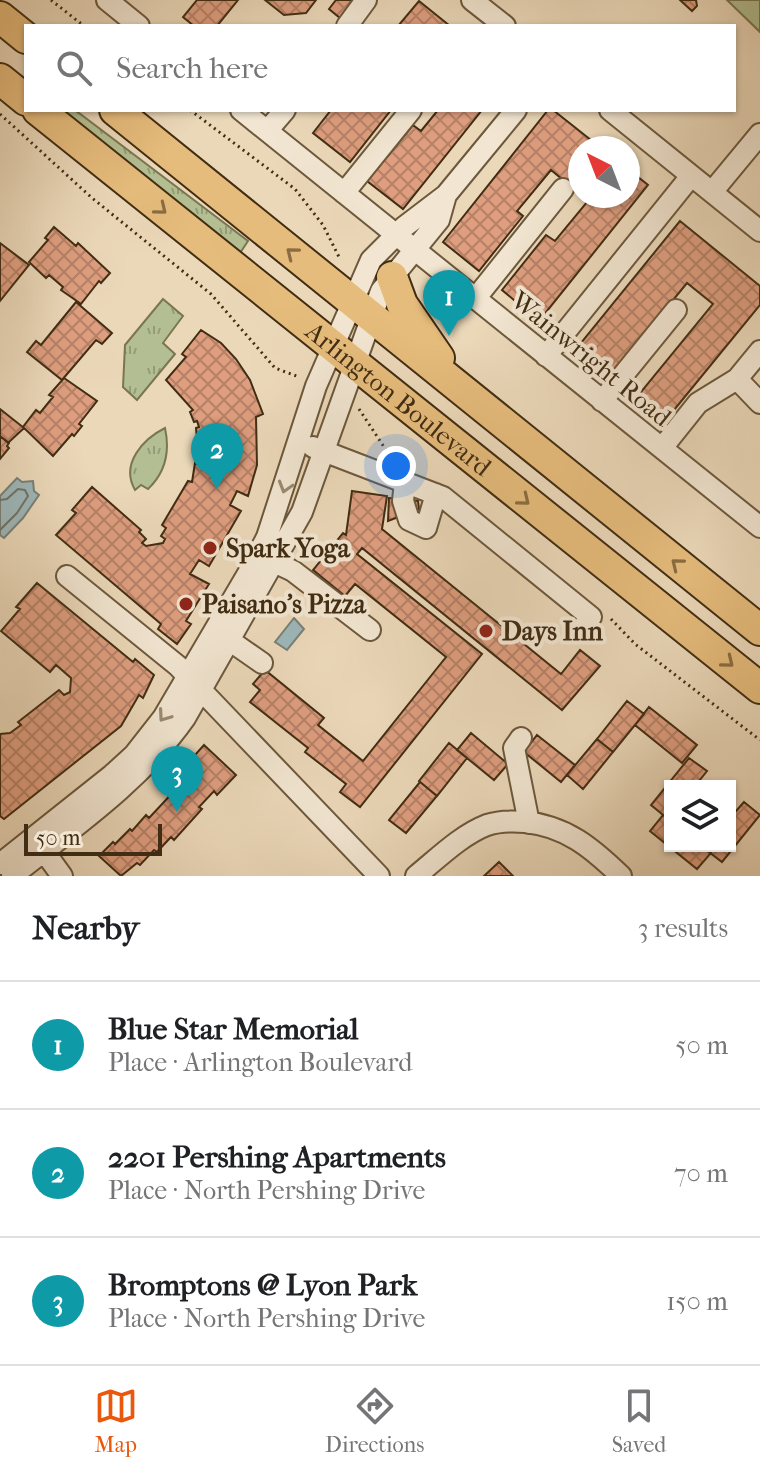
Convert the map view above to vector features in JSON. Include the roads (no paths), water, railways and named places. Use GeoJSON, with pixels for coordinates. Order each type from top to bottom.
{"type":"FeatureCollection","features":[{"type":"Feature","properties":{"kind":"highway"},"geometry":{"type":"LineString","coordinates":[[0,17],[24,36]]}},
{"type":"Feature","properties":{"kind":"highway"},"geometry":{"type":"LineString","coordinates":[[0,79],[24,98]]}},
{"type":"Feature","properties":{"kind":"highway","name":"Arlington Boulevard"},"geometry":{"type":"LineString","coordinates":[[40,112],[760,688]]}},
{"type":"Feature","properties":{"kind":"highway","name":"Arlington Boulevard"},"geometry":{"type":"LineString","coordinates":[[117,112],[760,630]]}},
{"type":"Feature","properties":{"kind":"highway"},"geometry":{"type":"LineString","coordinates":[[392,277],[407,313],[461,389]]}},
{"type":"Feature","properties":{"kind":"street"},"geometry":{"type":"LineString","coordinates":[[107,0],[137,24]]}},
{"type":"Feature","properties":{"kind":"street"},"geometry":{"type":"LineString","coordinates":[[348,24],[366,0]]}},
{"type":"Feature","properties":{"kind":"street"},"geometry":{"type":"LineString","coordinates":[[472,0],[502,24]]}},
{"type":"Feature","properties":{"kind":"street","name":"Wainwright Road"},"geometry":{"type":"LineString","coordinates":[[243,112],[760,527]]}},
{"type":"Feature","properties":{"kind":"street"},"geometry":{"type":"LineString","coordinates":[[267,131],[283,112]]}},
{"type":"Feature","properties":{"kind":"street"},"geometry":{"type":"LineString","coordinates":[[344,193],[409,112]]}},
{"type":"Feature","properties":{"kind":"street"},"geometry":{"type":"LineString","coordinates":[[195,684],[229,640],[302,512],[324,451],[343,355],[362,309],[371,260],[396,235],[446,195],[514,112]]}},
{"type":"Feature","properties":{"kind":"street"},"geometry":{"type":"LineString","coordinates":[[612,112],[760,231]]}},
{"type":"Feature","properties":{"kind":"street"},"geometry":{"type":"LineString","coordinates":[[712,192],[760,134]]}},
{"type":"Feature","properties":{"kind":"street"},"geometry":{"type":"LineString","coordinates":[[546,356],[691,176]]}},
{"type":"Feature","properties":{"kind":"street"},"geometry":{"type":"LineString","coordinates":[[475,299],[563,189]]}},
{"type":"Feature","properties":{"kind":"street"},"geometry":{"type":"LineString","coordinates":[[362,309],[381,291],[439,220],[446,195]]}},
{"type":"Feature","properties":{"kind":"street"},"geometry":{"type":"LineString","coordinates":[[602,401],[676,310]]}},
{"type":"Feature","properties":{"kind":"street"},"geometry":{"type":"LineString","coordinates":[[662,448],[698,403],[737,379],[760,351]]}},
{"type":"Feature","properties":{"kind":"street"},"geometry":{"type":"LineString","coordinates":[[9,862],[39,844],[146,766],[176,730],[280,503],[316,386],[343,355]]}},
{"type":"Feature","properties":{"kind":"street"},"geometry":{"type":"LineString","coordinates":[[737,379],[760,403]]}},
{"type":"Feature","properties":{"kind":"street"},"geometry":{"type":"LineString","coordinates":[[298,442],[436,494],[591,617],[580,631]]}},
{"type":"Feature","properties":{"kind":"street"},"geometry":{"type":"LineString","coordinates":[[405,481],[403,501],[409,520],[426,528],[436,494]]}},
{"type":"Feature","properties":{"kind":"street"},"geometry":{"type":"LineString","coordinates":[[274,562],[293,571],[370,630]]}},
{"type":"Feature","properties":{"kind":"street"},"geometry":{"type":"LineString","coordinates":[[67,576],[195,684],[379,876]]}},
{"type":"Feature","properties":{"kind":"street"},"geometry":{"type":"LineString","coordinates":[[229,640],[262,663]]}},
{"type":"Feature","properties":{"kind":"street"},"geometry":{"type":"LineString","coordinates":[[521,738],[514,748],[529,823]]}},
{"type":"Feature","properties":{"kind":"street"},"geometry":{"type":"LineString","coordinates":[[416,876],[456,844],[487,825],[510,821],[561,830],[580,840],[621,876]]}},
{"type":"Feature","properties":{"kind":"street"},"geometry":{"type":"LineString","coordinates":[[39,844],[62,876]]}},
{"type":"Feature","properties":{"kind":"water"},"geometry":{"type":"Polygon","coordinates":[[[17,478],[22,482],[33,481],[34,491],[39,495],[4,538],[0,535],[0,496],[17,478]]]}},
{"type":"Feature","properties":{"kind":"water"},"geometry":{"type":"Polygon","coordinates":[[[294,618],[304,629],[287,650],[275,642],[294,618]]]}},
{"type":"Feature","properties":{"kind":"place","name":"Blue Star Memorial"},"geometry":{"type":"Point","coordinates":[449,336]}},
{"type":"Feature","properties":{"kind":"place","name":"2201 Pershing Apartments"},"geometry":{"type":"Point","coordinates":[217,489]}},
{"type":"Feature","properties":{"kind":"place","name":"Spark Yoga"},"geometry":{"type":"Point","coordinates":[210,548]}},
{"type":"Feature","properties":{"kind":"place","name":"Paisano's Pizza"},"geometry":{"type":"Point","coordinates":[186,604]}},
{"type":"Feature","properties":{"kind":"place","name":"Days Inn"},"geometry":{"type":"Point","coordinates":[486,631]}},
{"type":"Feature","properties":{"kind":"place","name":"Bromptons @ Lyon Park"},"geometry":{"type":"Point","coordinates":[177,812]}}]}
